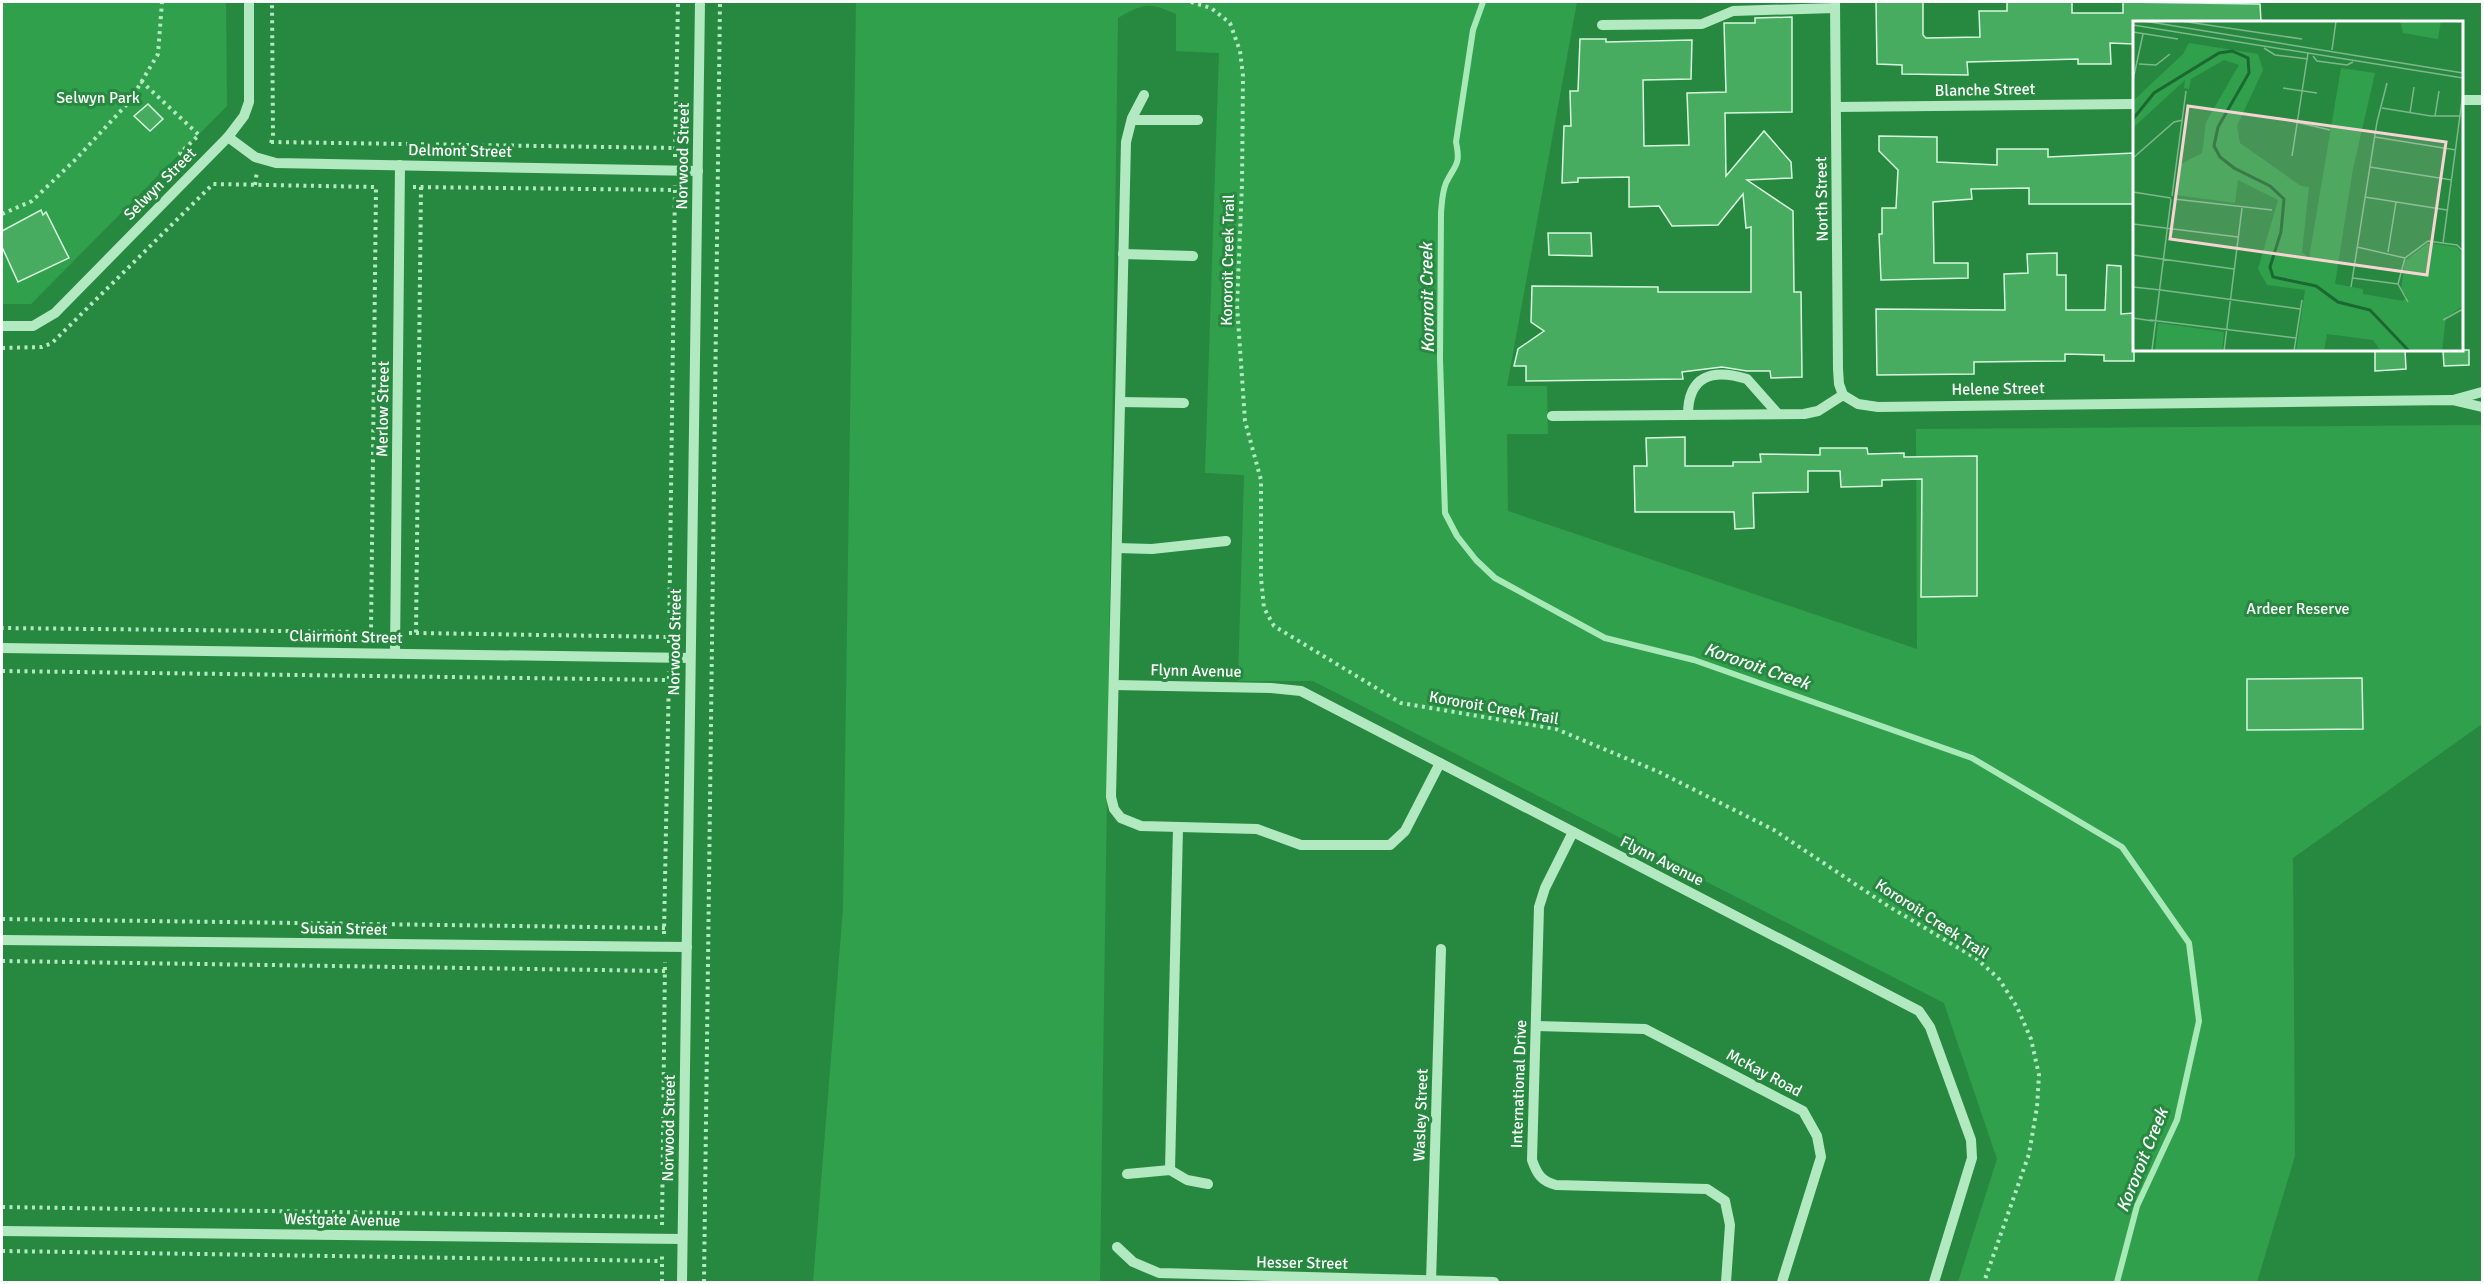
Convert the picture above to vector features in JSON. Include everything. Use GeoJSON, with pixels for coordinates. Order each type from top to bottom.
{"type":"FeatureCollection","features":[{"type":"Feature","properties":{"kind":"street","name":"Selwyn Street"},"geometry":{"type":"LineString","coordinates":[[2,326],[33,326],[49,317],[228,137],[244,116],[249,102],[249,2]]}},
{"type":"Feature","properties":{"kind":"street","name":"Norwood Street"},"geometry":{"type":"LineString","coordinates":[[682,1282],[700,2]]}},
{"type":"Feature","properties":{"kind":"street"},"geometry":{"type":"LineString","coordinates":[[1602,25],[1702,24],[1733,11],[1835,5]]}},
{"type":"Feature","properties":{"kind":"street","name":"North Street"},"geometry":{"type":"LineString","coordinates":[[1835,5],[1838,369],[1839,384],[1844,395]]}},
{"type":"Feature","properties":{"kind":"street"},"geometry":{"type":"LineString","coordinates":[[1144,95],[1132,120],[1126,142],[1111,797],[1114,809],[1121,818],[1131,823],[1178,828],[1257,830],[1301,845],[1390,845],[1405,831],[1440,764]]}},
{"type":"Feature","properties":{"kind":"street"},"geometry":{"type":"LineString","coordinates":[[2463,100],[2482,100]]}},
{"type":"Feature","properties":{"kind":"street","name":"Blanche Street"},"geometry":{"type":"LineString","coordinates":[[1836,107],[2133,104]]}},
{"type":"Feature","properties":{"kind":"street"},"geometry":{"type":"LineString","coordinates":[[1132,120],[1198,120]]}},
{"type":"Feature","properties":{"kind":"street","name":"Delmont Street"},"geometry":{"type":"LineString","coordinates":[[228,137],[261,160],[276,163],[698,171]]}},
{"type":"Feature","properties":{"kind":"street","name":"Merlow Street"},"geometry":{"type":"LineString","coordinates":[[395,653],[400,165]]}},
{"type":"Feature","properties":{"kind":"street"},"geometry":{"type":"LineString","coordinates":[[1123,254],[1193,256]]}},
{"type":"Feature","properties":{"kind":"street"},"geometry":{"type":"LineString","coordinates":[[1688,415],[1688,400],[1694,384],[1702,378],[1727,376],[1747,379],[1778,414]]}},
{"type":"Feature","properties":{"kind":"street","name":"Helene Street"},"geometry":{"type":"LineString","coordinates":[[2452,400],[2482,392]]}},
{"type":"Feature","properties":{"kind":"street"},"geometry":{"type":"LineString","coordinates":[[1552,416],[1778,414],[1818,411],[1844,395]]}},
{"type":"Feature","properties":{"kind":"street","name":"Helene Street"},"geometry":{"type":"LineString","coordinates":[[1844,395],[1858,404],[1878,406],[2452,400],[2482,407]]}},
{"type":"Feature","properties":{"kind":"street"},"geometry":{"type":"LineString","coordinates":[[1120,402],[1184,403]]}},
{"type":"Feature","properties":{"kind":"street"},"geometry":{"type":"LineString","coordinates":[[1117,548],[1152,549],[1226,541]]}},
{"type":"Feature","properties":{"kind":"street","name":"Clairmont Street"},"geometry":{"type":"LineString","coordinates":[[2,648],[690,658]]}},
{"type":"Feature","properties":{"kind":"street","name":"Flynn Avenue"},"geometry":{"type":"LineString","coordinates":[[1114,685],[1271,688],[1301,691],[1908,1003],[1925,1018],[1971,1140],[1972,1158],[1934,1282]]}},
{"type":"Feature","properties":{"kind":"street"},"geometry":{"type":"LineString","coordinates":[[1170,1170],[1178,828]]}},
{"type":"Feature","properties":{"kind":"street","name":"International Drive"},"geometry":{"type":"LineString","coordinates":[[1573,832],[1541,897],[1532,1160],[1542,1180],[1556,1185],[1707,1189],[1725,1202],[1730,1225],[1726,1282]]}},
{"type":"Feature","properties":{"kind":"street","name":"Susan Street"},"geometry":{"type":"LineString","coordinates":[[2,940],[687,947]]}},
{"type":"Feature","properties":{"kind":"street","name":"Wasley Street"},"geometry":{"type":"LineString","coordinates":[[1431,1282],[1441,949]]}},
{"type":"Feature","properties":{"kind":"street","name":"McKay Road"},"geometry":{"type":"LineString","coordinates":[[1536,1026],[1645,1029],[1803,1111],[1817,1136],[1821,1156],[1782,1282]]}},
{"type":"Feature","properties":{"kind":"street"},"geometry":{"type":"LineString","coordinates":[[1128,1174],[1170,1170],[1187,1180],[1208,1185]]}},
{"type":"Feature","properties":{"kind":"street","name":"Westgate Avenue"},"geometry":{"type":"LineString","coordinates":[[2,1231],[682,1239]]}},
{"type":"Feature","properties":{"kind":"street","name":"Hesser Street"},"geometry":{"type":"LineString","coordinates":[[1117,1247],[1132,1262],[1159,1273],[1494,1282]]}},
{"type":"Feature","properties":{"kind":"path"},"geometry":{"type":"LineString","coordinates":[[2,214],[32,201],[76,159],[130,101],[158,54],[162,2]]}},
{"type":"Feature","properties":{"kind":"path"},"geometry":{"type":"LineString","coordinates":[[255,185],[261,160],[271,142],[272,2]]}},
{"type":"Feature","properties":{"kind":"path"},"geometry":{"type":"LineString","coordinates":[[704,1282],[720,2]]}},
{"type":"Feature","properties":{"kind":"path","name":"Kororoit Creek Trail"},"geometry":{"type":"LineString","coordinates":[[1191,2],[1210,8],[1230,23],[1240,51],[1243,76],[1242,184],[1237,306],[1245,421],[1261,480],[1261,578],[1264,608],[1274,626],[1401,703],[1556,729],[1659,772],[1774,830],[1888,906],[1968,953],[1991,972],[2017,1007],[2031,1039],[2039,1075],[2037,1107],[2029,1154],[1984,1282]]}},
{"type":"Feature","properties":{"kind":"path"},"geometry":{"type":"LineString","coordinates":[[141,81],[199,135],[180,153],[213,184],[675,190]]}},
{"type":"Feature","properties":{"kind":"path"},"geometry":{"type":"LineString","coordinates":[[271,142],[676,148]]}},
{"type":"Feature","properties":{"kind":"path"},"geometry":{"type":"LineString","coordinates":[[2,348],[42,347],[52,343],[213,184]]}},
{"type":"Feature","properties":{"kind":"path"},"geometry":{"type":"LineString","coordinates":[[371,632],[376,187]]}},
{"type":"Feature","properties":{"kind":"path"},"geometry":{"type":"LineString","coordinates":[[416,633],[421,187]]}},
{"type":"Feature","properties":{"kind":"path"},"geometry":{"type":"LineString","coordinates":[[2,628],[670,638]]}},
{"type":"Feature","properties":{"kind":"path"},"geometry":{"type":"LineString","coordinates":[[2,671],[669,680]]}},
{"type":"Feature","properties":{"kind":"path"},"geometry":{"type":"LineString","coordinates":[[2,919],[665,928]]}},
{"type":"Feature","properties":{"kind":"path"},"geometry":{"type":"LineString","coordinates":[[2,961],[665,971]]}},
{"type":"Feature","properties":{"kind":"path"},"geometry":{"type":"LineString","coordinates":[[2,1208],[662,1217]]}},
{"type":"Feature","properties":{"kind":"path"},"geometry":{"type":"LineString","coordinates":[[2,1251],[662,1261]]}},
{"type":"Feature","properties":{"kind":"green space","name":"Selwyn Park"},"geometry":{"type":"Polygon","coordinates":[[[2,2],[226,2],[227,106],[31,304],[2,304],[2,2]]]}},
{"type":"Feature","properties":{"kind":"green space","name":"Ardeer Reserve"},"geometry":{"type":"Polygon","coordinates":[[[856,2],[1577,2],[1507,386],[1547,386],[1548,434],[1507,434],[1508,511],[1917,649],[1916,429],[2482,425],[2482,724],[2293,858],[2295,1156],[2257,1282],[1958,1282],[1997,1159],[1944,1003],[1313,681],[1238,681],[1244,475],[1205,473],[1219,53],[1176,51],[1176,14],[1159,7],[1147,6],[1134,9],[1118,18],[1100,1282],[813,1282],[843,909],[856,2]]]}},
{"type":"Feature","properties":{"kind":"building"},"geometry":{"type":"Polygon","coordinates":[[[1876,2],[1923,2],[1923,35],[1926,38],[1980,37],[1979,11],[2007,11],[2007,2],[2072,2],[2072,13],[2123,13],[2123,2],[2260,4],[2261,21],[2133,21],[2133,44],[2110,43],[2111,64],[2078,64],[2078,59],[1967,62],[1968,75],[1902,74],[1902,65],[1877,64],[1876,2]]]}},
{"type":"Feature","properties":{"kind":"building"},"geometry":{"type":"Polygon","coordinates":[[[1792,17],[1792,112],[1725,113],[1726,176],[1764,131],[1791,162],[1792,178],[1747,180],[1793,211],[1794,292],[1801,292],[1802,377],[1771,378],[1770,371],[1747,371],[1722,367],[1682,372],[1683,379],[1526,381],[1526,366],[1514,366],[1518,349],[1544,331],[1531,322],[1532,286],[1658,287],[1658,292],[1751,292],[1751,227],[1746,228],[1743,194],[1718,225],[1672,226],[1659,206],[1629,207],[1629,177],[1578,178],[1578,182],[1562,183],[1564,126],[1571,126],[1570,91],[1578,91],[1580,39],[1606,39],[1606,42],[1692,40],[1691,79],[1643,80],[1644,146],[1689,145],[1687,93],[1726,92],[1724,23],[1755,23],[1755,18],[1792,17]]]}},
{"type":"Feature","properties":{"kind":"building"},"geometry":{"type":"Polygon","coordinates":[[[148,104],[163,119],[150,131],[134,116],[148,104]]]}},
{"type":"Feature","properties":{"kind":"building"},"geometry":{"type":"Polygon","coordinates":[[[1879,136],[1937,137],[1937,162],[1997,165],[1997,149],[2048,149],[2048,157],[2133,153],[2133,204],[2029,204],[2029,188],[1971,189],[1972,199],[1933,202],[1934,263],[1968,263],[1968,278],[1881,280],[1879,234],[1882,234],[1882,208],[1896,208],[1898,170],[1879,151],[1879,136]]]}},
{"type":"Feature","properties":{"kind":"building"},"geometry":{"type":"Polygon","coordinates":[[[41,210],[43,215],[46,212],[69,258],[18,282],[2,247],[2,231],[41,210]]]}},
{"type":"Feature","properties":{"kind":"building"},"geometry":{"type":"Polygon","coordinates":[[[1548,233],[1591,233],[1592,256],[1549,255],[1548,233]]]}},
{"type":"Feature","properties":{"kind":"building"},"geometry":{"type":"Polygon","coordinates":[[[2057,253],[2057,275],[2066,275],[2066,310],[2105,310],[2107,265],[2121,266],[2121,314],[2133,313],[2134,361],[2104,361],[2104,355],[2065,354],[2065,361],[1974,362],[1974,374],[1877,375],[1876,309],[2005,310],[2004,274],[2028,273],[2027,254],[2057,253]]]}},
{"type":"Feature","properties":{"kind":"building"},"geometry":{"type":"Polygon","coordinates":[[[2469,350],[2469,365],[2444,366],[2443,351],[2469,350]]]}},
{"type":"Feature","properties":{"kind":"building"},"geometry":{"type":"Polygon","coordinates":[[[2375,351],[2405,351],[2406,369],[2375,371],[2375,351]]]}},
{"type":"Feature","properties":{"kind":"building"},"geometry":{"type":"Polygon","coordinates":[[[1685,437],[1685,466],[1733,466],[1733,462],[1761,462],[1760,454],[1820,455],[1820,448],[1867,448],[1868,454],[1904,453],[1904,457],[1977,456],[1977,596],[1921,597],[1922,479],[1882,480],[1882,486],[1841,487],[1840,471],[1808,471],[1808,492],[1753,493],[1754,528],[1735,529],[1734,512],[1635,512],[1634,466],[1647,466],[1646,438],[1685,437]]]}},
{"type":"Feature","properties":{"kind":"building"},"geometry":{"type":"Polygon","coordinates":[[[2362,678],[2363,729],[2247,730],[2247,679],[2362,678]]]}},
{"type":"Feature","properties":{"kind":"waterway","name":"Kororoit Creek"},"geometry":{"type":"LineString","coordinates":[[1483,2],[1473,30],[1456,142],[1457,161],[1442,198],[1440,359],[1445,513],[1457,536],[1476,560],[1495,578],[1605,638],[1694,660],[1972,758],[2122,847],[2189,943],[2199,1021],[2177,1120],[2137,1206],[2117,1282]]}}]}
